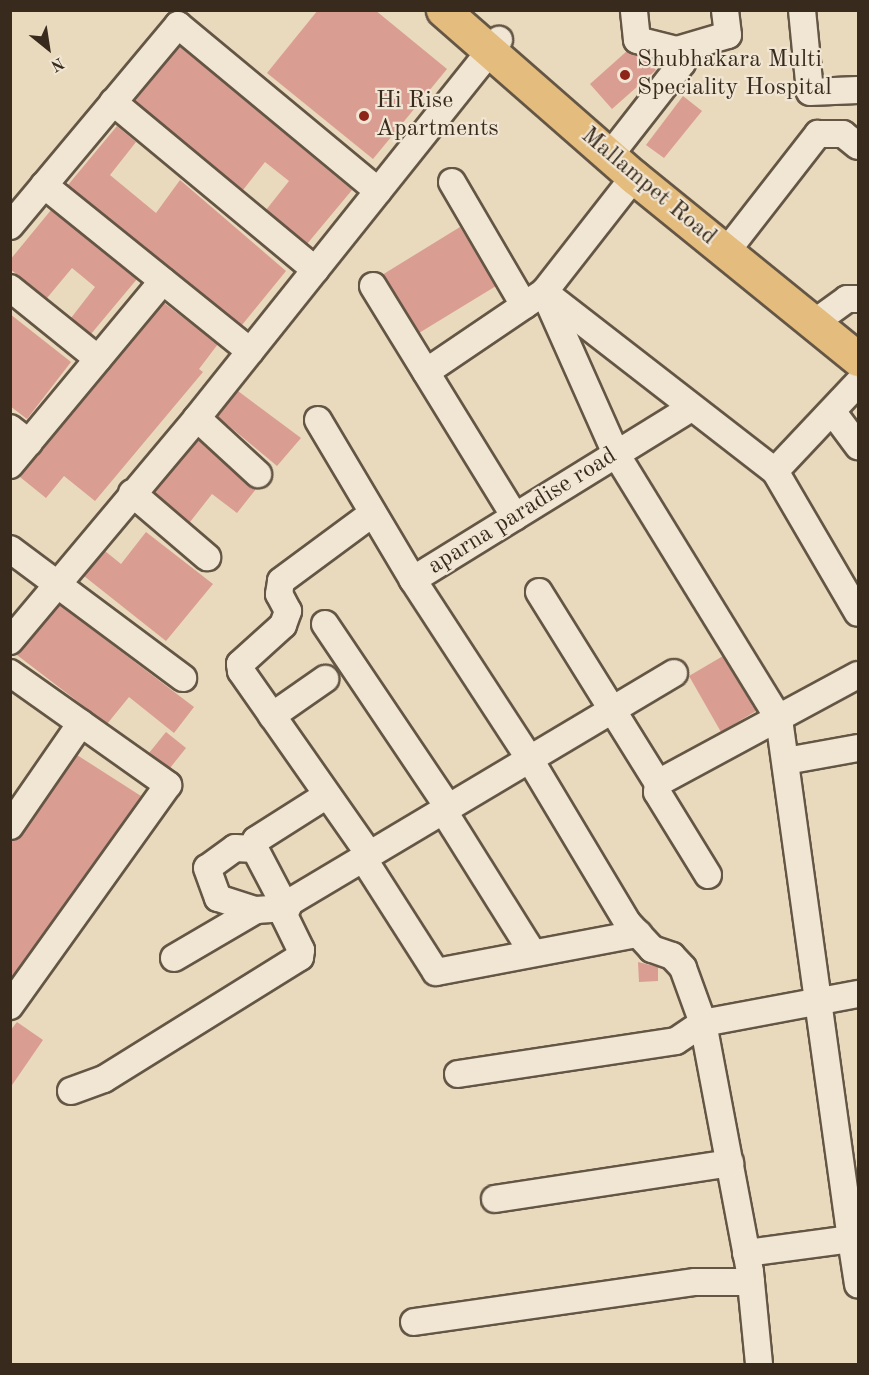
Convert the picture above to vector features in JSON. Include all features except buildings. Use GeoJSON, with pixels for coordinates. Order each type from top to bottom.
{"type":"FeatureCollection","features":[{"type":"Feature","properties":{"kind":"main road","name":"Mallampet Road"},"geometry":{"type":"LineString","coordinates":[[443,10],[494,46],[618,145],[731,246],[819,318],[858,359]]}},
{"type":"Feature","properties":{"kind":"main road","name":"Mallampet Road"},"geometry":{"type":"LineString","coordinates":[[470,10],[494,46],[634,177],[731,246]]}},
{"type":"Feature","properties":{"kind":"main road","name":"Mallampet Road"},"geometry":{"type":"LineString","coordinates":[[819,318],[858,339]]}},
{"type":"Feature","properties":{"kind":"street"},"geometry":{"type":"LineString","coordinates":[[634,10],[637,40],[677,50],[728,35],[725,10]]}},
{"type":"Feature","properties":{"kind":"street"},"geometry":{"type":"LineString","coordinates":[[802,10],[810,92],[858,90]]}},
{"type":"Feature","properties":{"kind":"street"},"geometry":{"type":"LineString","coordinates":[[10,226],[178,25],[378,191]]}},
{"type":"Feature","properties":{"kind":"street"},"geometry":{"type":"LineString","coordinates":[[10,640],[197,418],[494,46]]}},
{"type":"Feature","properties":{"kind":"street"},"geometry":{"type":"LineString","coordinates":[[618,145],[680,70],[682,63],[677,50]]}},
{"type":"Feature","properties":{"kind":"street"},"geometry":{"type":"LineString","coordinates":[[113,102],[315,270]]}},
{"type":"Feature","properties":{"kind":"street"},"geometry":{"type":"LineString","coordinates":[[731,246],[818,134],[843,134],[858,146]]}},
{"type":"Feature","properties":{"kind":"street"},"geometry":{"type":"LineString","coordinates":[[426,372],[534,299],[634,177]]}},
{"type":"Feature","properties":{"kind":"street"},"geometry":{"type":"LineString","coordinates":[[452,182],[534,299],[616,454],[779,719],[855,1238],[858,1284]]}},
{"type":"Feature","properties":{"kind":"street"},"geometry":{"type":"LineString","coordinates":[[44,185],[250,351]]}},
{"type":"Feature","properties":{"kind":"street"},"geometry":{"type":"LineString","coordinates":[[10,465],[20,435],[98,359],[163,281]]}},
{"type":"Feature","properties":{"kind":"street"},"geometry":{"type":"LineString","coordinates":[[373,286],[515,517]]}},
{"type":"Feature","properties":{"kind":"street"},"geometry":{"type":"LineString","coordinates":[[10,288],[98,359]]}},
{"type":"Feature","properties":{"kind":"street"},"geometry":{"type":"LineString","coordinates":[[819,318],[847,298],[858,299]]}},
{"type":"Feature","properties":{"kind":"street"},"geometry":{"type":"LineString","coordinates":[[534,299],[691,408],[775,471],[858,613]]}},
{"type":"Feature","properties":{"kind":"street"},"geometry":{"type":"LineString","coordinates":[[775,471],[858,383]]}},
{"type":"Feature","properties":{"kind":"street","name":"aparna paradise road"},"geometry":{"type":"LineString","coordinates":[[691,408],[413,580],[529,758],[627,922],[652,949],[672,956],[683,968],[703,1023],[730,1163],[751,1281],[759,1365]]}},
{"type":"Feature","properties":{"kind":"street"},"geometry":{"type":"LineString","coordinates":[[832,411],[858,446]]}},
{"type":"Feature","properties":{"kind":"street"},"geometry":{"type":"LineString","coordinates":[[197,418],[258,474]]}},
{"type":"Feature","properties":{"kind":"street"},"geometry":{"type":"LineString","coordinates":[[318,420],[413,580]]}},
{"type":"Feature","properties":{"kind":"street"},"geometry":{"type":"LineString","coordinates":[[132,493],[207,557]]}},
{"type":"Feature","properties":{"kind":"street"},"geometry":{"type":"LineString","coordinates":[[374,513],[281,581],[279,594],[288,611],[283,625],[240,664],[241,671],[327,795],[436,972],[532,952],[638,934]]}},
{"type":"Feature","properties":{"kind":"street"},"geometry":{"type":"LineString","coordinates":[[10,549],[183,678]]}},
{"type":"Feature","properties":{"kind":"street"},"geometry":{"type":"LineString","coordinates":[[539,592],[658,783],[657,792],[708,875]]}},
{"type":"Feature","properties":{"kind":"street"},"geometry":{"type":"LineString","coordinates":[[325,624],[446,808],[532,952]]}},
{"type":"Feature","properties":{"kind":"street"},"geometry":{"type":"LineString","coordinates":[[255,849],[235,848],[207,868],[218,898],[256,910],[286,908],[366,856],[674,672]]}},
{"type":"Feature","properties":{"kind":"street"},"geometry":{"type":"LineString","coordinates":[[10,673],[168,785],[10,1006]]}},
{"type":"Feature","properties":{"kind":"street"},"geometry":{"type":"LineString","coordinates":[[658,783],[858,675]]}},
{"type":"Feature","properties":{"kind":"street"},"geometry":{"type":"LineString","coordinates":[[272,716],[325,680]]}},
{"type":"Feature","properties":{"kind":"street"},"geometry":{"type":"LineString","coordinates":[[10,826],[81,723]]}},
{"type":"Feature","properties":{"kind":"street"},"geometry":{"type":"LineString","coordinates":[[786,761],[858,748]]}},
{"type":"Feature","properties":{"kind":"street"},"geometry":{"type":"LineString","coordinates":[[71,1091],[104,1079],[300,957],[301,950],[284,915],[286,908],[255,849],[261,834],[327,795]]}},
{"type":"Feature","properties":{"kind":"street"},"geometry":{"type":"LineString","coordinates":[[174,958],[256,910]]}},
{"type":"Feature","properties":{"kind":"street"},"geometry":{"type":"LineString","coordinates":[[458,1074],[676,1041],[703,1023],[821,999],[858,994]]}},
{"type":"Feature","properties":{"kind":"street"},"geometry":{"type":"LineString","coordinates":[[495,1199],[730,1163]]}},
{"type":"Feature","properties":{"kind":"street"},"geometry":{"type":"LineString","coordinates":[[746,1253],[855,1238]]}},
{"type":"Feature","properties":{"kind":"street"},"geometry":{"type":"LineString","coordinates":[[414,1322],[694,1282],[751,1281]]}},
{"type":"Feature","properties":{"kind":"place","name":"Shubhakara Multi Speciality Hospital"},"geometry":{"type":"Point","coordinates":[625,75]}},
{"type":"Feature","properties":{"kind":"place","name":"Hi Rise Apartments"},"geometry":{"type":"Point","coordinates":[364,116]}}]}
